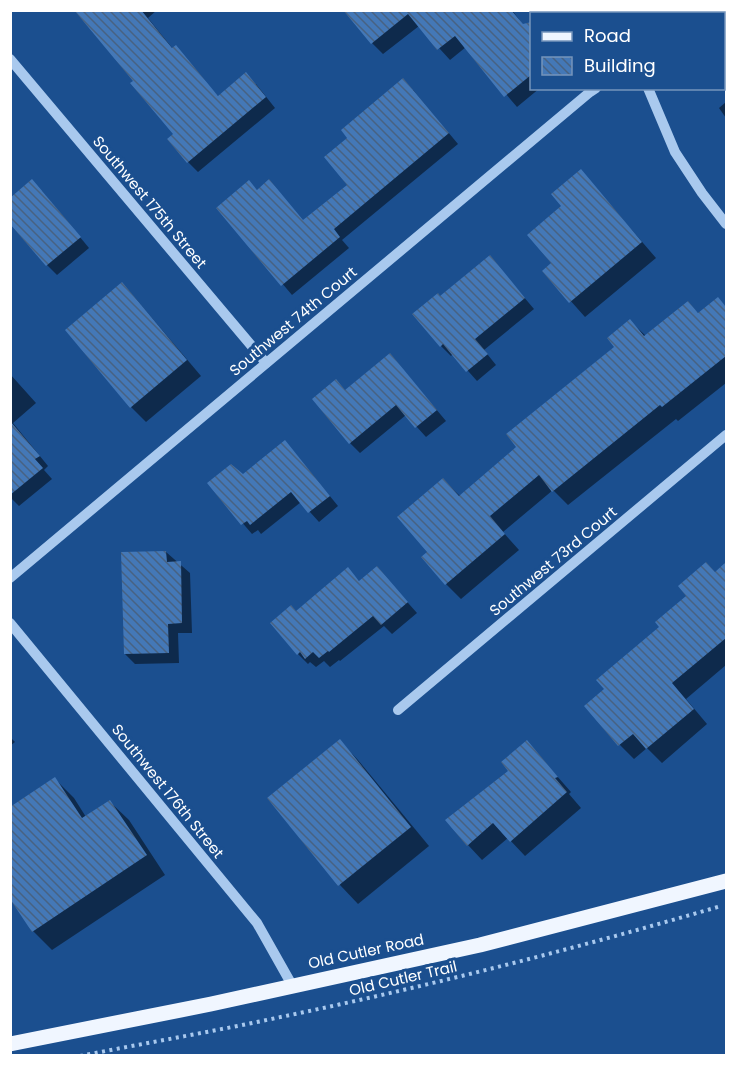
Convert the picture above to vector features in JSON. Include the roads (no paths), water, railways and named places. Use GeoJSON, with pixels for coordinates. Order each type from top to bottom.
{"type":"FeatureCollection","features":[{"type":"Feature","properties":{"kind":"main road","name":"Old Cutler Road"},"geometry":{"type":"LineString","coordinates":[[10,1044],[517,937],[726,881]]}},
{"type":"Feature","properties":{"kind":"street","name":"Southwest 175th Street"},"geometry":{"type":"LineString","coordinates":[[10,59],[266,363]]}},
{"type":"Feature","properties":{"kind":"street","name":"Southwest 74th Court"},"geometry":{"type":"LineString","coordinates":[[10,578],[593,90]]}},
{"type":"Feature","properties":{"kind":"street"},"geometry":{"type":"LineString","coordinates":[[649,90],[675,152],[687,172],[726,223]]}},
{"type":"Feature","properties":{"kind":"street","name":"Southwest 73rd Court"},"geometry":{"type":"LineString","coordinates":[[398,710],[726,435]]}},
{"type":"Feature","properties":{"kind":"street","name":"Southwest 176th Street"},"geometry":{"type":"LineString","coordinates":[[10,623],[257,923],[292,986]]}}]}
